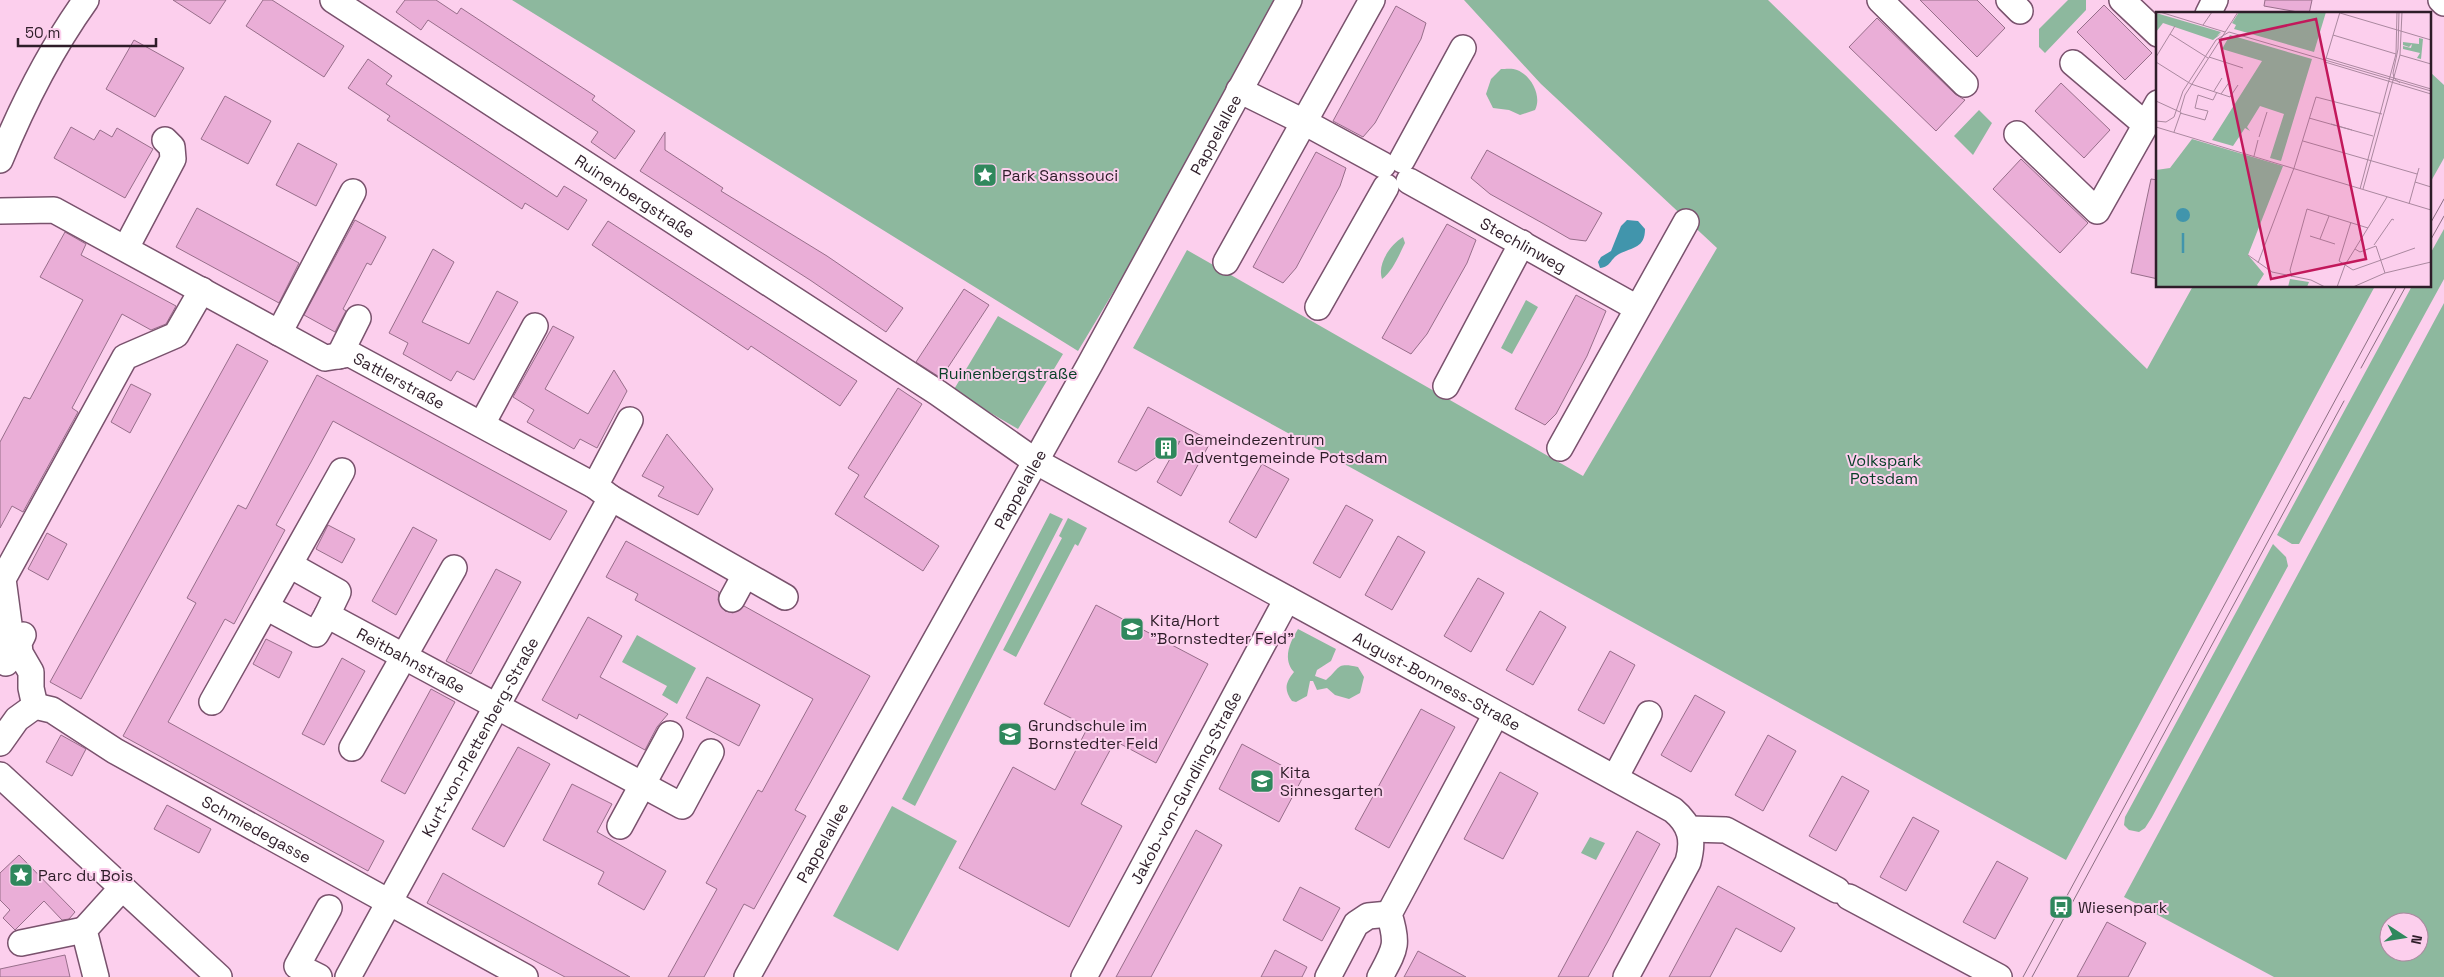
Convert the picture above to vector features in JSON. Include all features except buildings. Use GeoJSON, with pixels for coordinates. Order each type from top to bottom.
{"type":"FeatureCollection","features":[{"type":"Feature","properties":{"kind":"street"},"geometry":{"type":"LineString","coordinates":[[0,160],[6,130],[66,27],[86,0]]}},
{"type":"Feature","properties":{"kind":"street","name":"Ruinenbergstraße"},"geometry":{"type":"LineString","coordinates":[[333,0],[938,393],[1035,461]]}},
{"type":"Feature","properties":{"kind":"street","name":"Pappelallee"},"geometry":{"type":"LineString","coordinates":[[747,977],[1035,461],[1289,0]]}},
{"type":"Feature","properties":{"kind":"street"},"geometry":{"type":"LineString","coordinates":[[1226,262],[1372,0]]}},
{"type":"Feature","properties":{"kind":"street"},"geometry":{"type":"LineString","coordinates":[[1880,0],[1965,84]]}},
{"type":"Feature","properties":{"kind":"street"},"geometry":{"type":"LineString","coordinates":[[2122,0],[2156,32]]}},
{"type":"Feature","properties":{"kind":"street"},"geometry":{"type":"LineString","coordinates":[[2209,12],[2215,0]]}},
{"type":"Feature","properties":{"kind":"street"},"geometry":{"type":"LineString","coordinates":[[1318,308],[1464,48]]}},
{"type":"Feature","properties":{"kind":"street"},"geometry":{"type":"LineString","coordinates":[[2073,63],[2146,125]]}},
{"type":"Feature","properties":{"kind":"street","name":"Stechlinweg"},"geometry":{"type":"LineString","coordinates":[[1240,90],[1304,122],[1638,308]]}},
{"type":"Feature","properties":{"kind":"street"},"geometry":{"type":"LineString","coordinates":[[2017,134],[2097,211],[2156,107]]}},
{"type":"Feature","properties":{"kind":"street"},"geometry":{"type":"LineString","coordinates":[[126,248],[173,159],[172,148],[164,140]]}},
{"type":"Feature","properties":{"kind":"street"},"geometry":{"type":"LineString","coordinates":[[279,333],[353,192]]}},
{"type":"Feature","properties":{"kind":"street","name":"Sattlerstraße"},"geometry":{"type":"LineString","coordinates":[[0,211],[54,210],[325,358],[350,354],[482,424],[785,597]]}},
{"type":"Feature","properties":{"kind":"street"},"geometry":{"type":"LineString","coordinates":[[1560,448],[1686,222]]}},
{"type":"Feature","properties":{"kind":"street"},"geometry":{"type":"LineString","coordinates":[[1446,386],[1522,243]]}},
{"type":"Feature","properties":{"kind":"street"},"geometry":{"type":"LineString","coordinates":[[7,673],[3,643],[9,624],[3,579],[125,357],[176,335],[202,290]]}},
{"type":"Feature","properties":{"kind":"street"},"geometry":{"type":"LineString","coordinates":[[339,356],[358,318]]}},
{"type":"Feature","properties":{"kind":"street"},"geometry":{"type":"LineString","coordinates":[[482,424],[535,326]]}},
{"type":"Feature","properties":{"kind":"street","name":"Kurt-von-Plettenberg-Straße"},"geometry":{"type":"LineString","coordinates":[[348,977],[390,903],[496,705],[603,492],[630,420]]}},
{"type":"Feature","properties":{"kind":"street","name":"August-Bonness-Straße"},"geometry":{"type":"LineString","coordinates":[[1035,461],[1672,810],[1683,818],[1690,829]]}},
{"type":"Feature","properties":{"kind":"street"},"geometry":{"type":"LineString","coordinates":[[212,702],[342,471]]}},
{"type":"Feature","properties":{"kind":"street"},"geometry":{"type":"LineString","coordinates":[[266,607],[316,634],[338,592],[290,565]]}},
{"type":"Feature","properties":{"kind":"street"},"geometry":{"type":"LineString","coordinates":[[352,748],[454,568]]}},
{"type":"Feature","properties":{"kind":"street"},"geometry":{"type":"LineString","coordinates":[[732,599],[745,575]]}},
{"type":"Feature","properties":{"kind":"street","name":"Jakob-von-Gundling-Straße"},"geometry":{"type":"LineString","coordinates":[[1084,977],[1287,599]]}},
{"type":"Feature","properties":{"kind":"street","name":"Reitbahnstraße"},"geometry":{"type":"LineString","coordinates":[[326,615],[682,806],[711,752]]}},
{"type":"Feature","properties":{"kind":"street"},"geometry":{"type":"LineString","coordinates":[[0,743],[17,719],[35,706],[30,688],[31,672],[20,653],[22,635]]}},
{"type":"Feature","properties":{"kind":"street","name":"Schmiedegasse"},"geometry":{"type":"LineString","coordinates":[[35,706],[52,710],[115,751],[525,977]]}},
{"type":"Feature","properties":{"kind":"street"},"geometry":{"type":"LineString","coordinates":[[1380,977],[1394,951],[1396,935],[1389,914],[1496,714]]}},
{"type":"Feature","properties":{"kind":"street"},"geometry":{"type":"LineString","coordinates":[[1615,778],[1649,714]]}},
{"type":"Feature","properties":{"kind":"street"},"geometry":{"type":"LineString","coordinates":[[620,826],[670,734]]}},
{"type":"Feature","properties":{"kind":"street"},"geometry":{"type":"LineString","coordinates":[[0,775],[219,977]]}},
{"type":"Feature","properties":{"kind":"street"},"geometry":{"type":"LineString","coordinates":[[1626,977],[1688,862],[1692,846],[1690,829],[1726,830],[1999,977]]}},
{"type":"Feature","properties":{"kind":"street"},"geometry":{"type":"LineString","coordinates":[[21,943],[84,930],[122,888]]}},
{"type":"Feature","properties":{"kind":"street"},"geometry":{"type":"LineString","coordinates":[[318,977],[297,966],[329,908]]}},
{"type":"Feature","properties":{"kind":"street"},"geometry":{"type":"LineString","coordinates":[[1328,977],[1356,924],[1368,916],[1389,914]]}},
{"type":"Feature","properties":{"kind":"street"},"geometry":{"type":"LineString","coordinates":[[84,930],[96,977]]}},
{"type":"Feature","properties":{"kind":"green space","name":"Park Sanssouci"},"geometry":{"type":"Polygon","coordinates":[[[512,0],[1288,0],[1078,351],[512,0]]]}},
{"type":"Feature","properties":{"kind":"green space","name":"Volkspark Potsdam"},"geometry":{"type":"Polygon","coordinates":[[[1464,0],[1768,0],[2147,369],[2192,288],[2374,288],[2066,860],[1133,348],[1187,250],[1583,476],[1717,248],[1541,84],[1464,0]]]}},
{"type":"Feature","properties":{"kind":"green space"},"geometry":{"type":"Polygon","coordinates":[[[2068,0],[2086,0],[2086,10],[2045,53],[2039,47],[2039,29],[2068,0]]]}},
{"type":"Feature","properties":{"kind":"green space"},"geometry":{"type":"Polygon","coordinates":[[[1501,69],[1515,69],[1527,77],[1536,93],[1537,105],[1535,110],[1520,115],[1509,110],[1493,108],[1486,94],[1491,79],[1501,69]]]}},
{"type":"Feature","properties":{"kind":"green space"},"geometry":{"type":"Polygon","coordinates":[[[2432,74],[2444,85],[2444,158],[2432,179],[2432,74]]]}},
{"type":"Feature","properties":{"kind":"green space"},"geometry":{"type":"Polygon","coordinates":[[[1979,110],[1992,123],[1973,155],[1954,136],[1979,110]]]}},
{"type":"Feature","properties":{"kind":"green space"},"geometry":{"type":"Polygon","coordinates":[[[2444,229],[2444,279],[2299,544],[2292,544],[2277,535],[2411,288],[2432,288],[2432,250],[2444,229]]]}},
{"type":"Feature","properties":{"kind":"green space"},"geometry":{"type":"Polygon","coordinates":[[[1403,237],[1405,243],[1398,258],[1382,279],[1381,267],[1386,255],[1398,240],[1403,237]]]}},
{"type":"Feature","properties":{"kind":"green space"},"geometry":{"type":"Polygon","coordinates":[[[1526,300],[1538,307],[1512,354],[1501,348],[1526,300]]]}},
{"type":"Feature","properties":{"kind":"green space"},"geometry":{"type":"Polygon","coordinates":[[[2444,303],[2444,977],[2274,977],[2124,897],[2444,303]]]}},
{"type":"Feature","properties":{"kind":"green space","name":"Ruinenbergstraße"},"geometry":{"type":"Polygon","coordinates":[[[998,316],[1063,354],[1018,429],[953,391],[998,316]]]}},
{"type":"Feature","properties":{"kind":"green space"},"geometry":{"type":"Polygon","coordinates":[[[1050,513],[1063,519],[915,806],[902,799],[1050,513]]]}},
{"type":"Feature","properties":{"kind":"green space"},"geometry":{"type":"Polygon","coordinates":[[[1068,518],[1087,528],[1078,546],[1075,544],[1016,657],[1003,650],[1062,538],[1059,536],[1068,518]]]}},
{"type":"Feature","properties":{"kind":"green space"},"geometry":{"type":"Polygon","coordinates":[[[2273,544],[2286,557],[2288,566],[2152,817],[2145,828],[2139,832],[2129,830],[2124,825],[2125,817],[2273,544]]]}},
{"type":"Feature","properties":{"kind":"green space"},"geometry":{"type":"Polygon","coordinates":[[[1298,629],[1336,649],[1331,661],[1317,670],[1315,676],[1326,680],[1341,666],[1358,667],[1364,677],[1360,693],[1349,699],[1335,695],[1327,688],[1317,690],[1313,681],[1310,681],[1307,696],[1296,702],[1292,701],[1287,686],[1294,672],[1288,662],[1288,651],[1298,629]]]}},
{"type":"Feature","properties":{"kind":"green space"},"geometry":{"type":"Polygon","coordinates":[[[637,635],[696,668],[677,704],[662,695],[667,686],[622,662],[637,635]]]}},
{"type":"Feature","properties":{"kind":"green space"},"geometry":{"type":"Polygon","coordinates":[[[892,806],[957,841],[898,951],[833,916],[892,806]]]}},
{"type":"Feature","properties":{"kind":"green space"},"geometry":{"type":"Polygon","coordinates":[[[1590,837],[1605,843],[1596,860],[1581,853],[1590,837]]]}},
{"type":"Feature","properties":{"kind":"water"},"geometry":{"type":"Polygon","coordinates":[[[1627,220],[1638,221],[1645,229],[1643,240],[1637,246],[1619,254],[1606,266],[1600,268],[1598,262],[1601,257],[1611,251],[1621,226],[1627,220]]]}},
{"type":"Feature","properties":{"kind":"tram line"},"geometry":{"type":"LineString","coordinates":[[2432,220],[2444,199]]}},
{"type":"Feature","properties":{"kind":"tram line"},"geometry":{"type":"LineString","coordinates":[[2432,237],[2444,216]]}},
{"type":"Feature","properties":{"kind":"tram line"},"geometry":{"type":"LineString","coordinates":[[2023,977],[2396,288]]}},
{"type":"Feature","properties":{"kind":"tram line"},"geometry":{"type":"LineString","coordinates":[[2361,368],[2405,288]]}},
{"type":"Feature","properties":{"kind":"tram line"},"geometry":{"type":"LineString","coordinates":[[2032,977],[2344,401]]}},
{"type":"Feature","properties":{"kind":"place","name":"Park Sanssouci"},"geometry":{"type":"Point","coordinates":[985,175]}},
{"type":"Feature","properties":{"kind":"place","name":"Gemeindezentrum Adventgemeinde Potsdam"},"geometry":{"type":"Point","coordinates":[1166,448]}},
{"type":"Feature","properties":{"kind":"place","name":"Kita/Hort \"Bornstedter Feld\""},"geometry":{"type":"Point","coordinates":[1132,629]}},
{"type":"Feature","properties":{"kind":"place","name":"Grundschule im Bornstedter Feld"},"geometry":{"type":"Point","coordinates":[1010,734]}},
{"type":"Feature","properties":{"kind":"place","name":"Kita Sinnesgarten"},"geometry":{"type":"Point","coordinates":[1262,781]}},
{"type":"Feature","properties":{"kind":"place","name":"Parc du Bois"},"geometry":{"type":"Point","coordinates":[21,875]}},
{"type":"Feature","properties":{"kind":"place","name":"Wiesenpark"},"geometry":{"type":"Point","coordinates":[2061,907]}}]}
